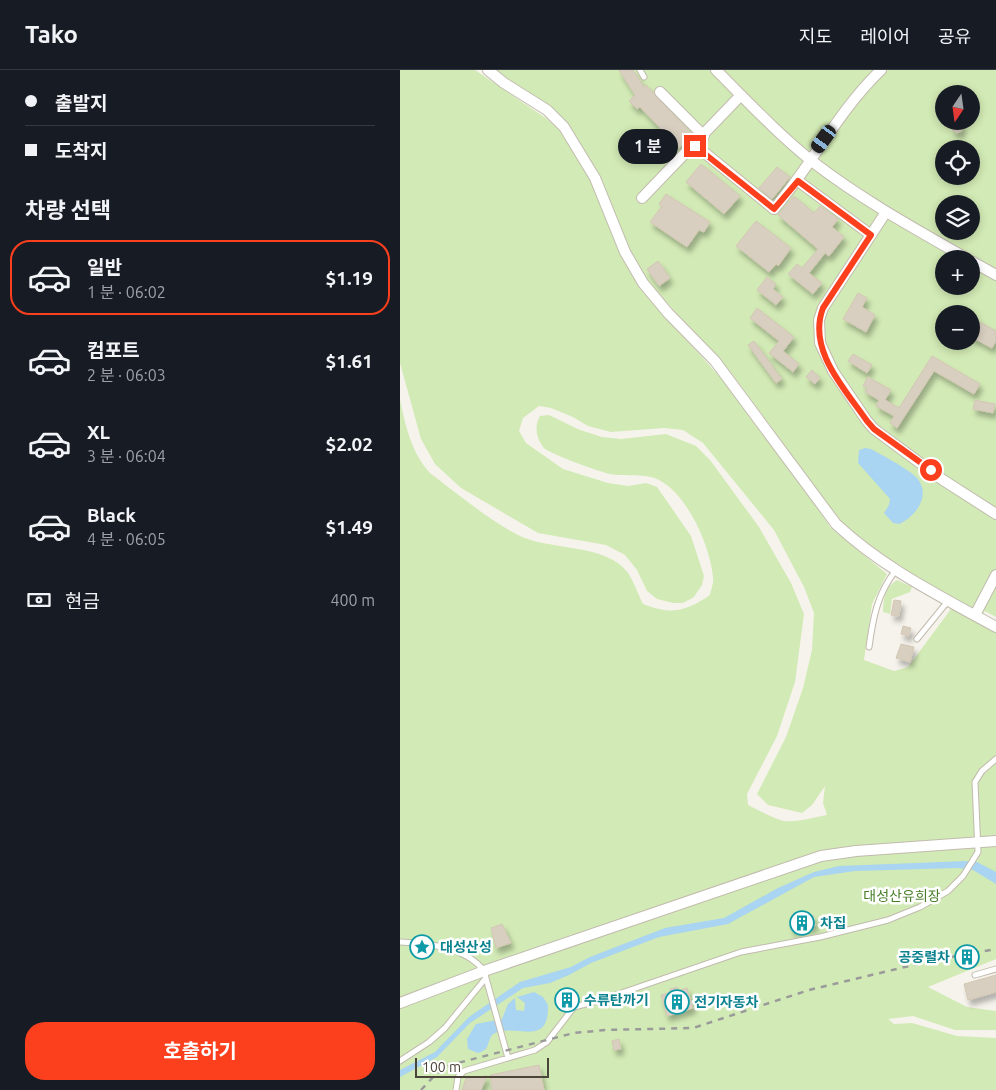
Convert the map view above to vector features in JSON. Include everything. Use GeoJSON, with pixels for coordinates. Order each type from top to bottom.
{"type":"FeatureCollection","features":[{"type":"Feature","properties":{"kind":"street"},"geometry":{"type":"LineString","coordinates":[[488,70],[504,83],[547,110],[564,128],[587,163],[625,252],[643,283],[668,313],[715,361],[789,459],[823,510],[846,534],[915,584],[996,626]]}},
{"type":"Feature","properties":{"kind":"street"},"geometry":{"type":"LineString","coordinates":[[716,70],[811,160],[886,212],[952,250]]}},
{"type":"Feature","properties":{"kind":"street"},"geometry":{"type":"LineString","coordinates":[[695,146],[774,209],[798,181],[838,121],[881,70]]}},
{"type":"Feature","properties":{"kind":"street"},"geometry":{"type":"LineString","coordinates":[[660,92],[704,136]]}},
{"type":"Feature","properties":{"kind":"street"},"geometry":{"type":"LineString","coordinates":[[642,198],[695,146],[741,95]]}},
{"type":"Feature","properties":{"kind":"street"},"geometry":{"type":"LineString","coordinates":[[798,181],[871,235]]}},
{"type":"Feature","properties":{"kind":"street"},"geometry":{"type":"LineString","coordinates":[[886,212],[823,308],[819,320],[820,343],[832,371],[874,429],[943,480],[996,514]]}},
{"type":"Feature","properties":{"kind":"street"},"geometry":{"type":"LineString","coordinates":[[980,266],[996,275]]}},
{"type":"Feature","properties":{"kind":"street"},"geometry":{"type":"LineString","coordinates":[[975,615],[996,574]]}},
{"type":"Feature","properties":{"kind":"street"},"geometry":{"type":"LineString","coordinates":[[400,1003],[821,856],[856,851],[996,841]]}},
{"type":"Feature","properties":{"kind":"lane"},"geometry":{"type":"LineString","coordinates":[[640,70],[644,77]]}},
{"type":"Feature","properties":{"kind":"lane"},"geometry":{"type":"LineString","coordinates":[[870,647],[878,598],[885,583],[896,570]]}},
{"type":"Feature","properties":{"kind":"lane"},"geometry":{"type":"LineString","coordinates":[[917,639],[948,600]]}},
{"type":"Feature","properties":{"kind":"lane"},"geometry":{"type":"LineString","coordinates":[[456,1090],[458,1077],[464,1071],[535,1050],[547,1042],[574,1007],[601,1000],[741,952],[820,937],[888,920],[920,907],[948,891],[968,869],[978,852],[975,782],[982,771],[996,759]]}},
{"type":"Feature","properties":{"kind":"lane"},"geometry":{"type":"LineString","coordinates":[[400,942],[430,944],[477,961],[484,975],[508,1058]]}},
{"type":"Feature","properties":{"kind":"lane"},"geometry":{"type":"LineString","coordinates":[[975,975],[996,969]]}},
{"type":"Feature","properties":{"kind":"lane"},"geometry":{"type":"LineString","coordinates":[[400,1061],[429,1042],[445,1028],[484,975]]}},
{"type":"Feature","properties":{"kind":"green space","name":"대성산유희장"},"geometry":{"type":"Polygon","coordinates":[[[400,70],[475,70],[547,119],[566,136],[589,177],[620,248],[683,336],[746,406],[831,528],[887,574],[872,604],[864,660],[894,671],[908,667],[951,609],[916,578],[834,518],[789,451],[729,370],[644,278],[628,253],[573,136],[492,70],[996,70],[996,617],[985,611],[978,621],[996,632],[996,959],[928,987],[967,1007],[996,1011],[996,1030],[955,1030],[913,1016],[888,1019],[894,1024],[912,1023],[957,1036],[996,1038],[996,1090],[400,1090],[400,400],[414,448],[430,473],[484,514],[518,535],[531,540],[592,552],[619,563],[628,573],[643,604],[662,610],[678,610],[701,601],[710,595],[713,584],[707,551],[696,522],[688,509],[670,487],[659,480],[642,476],[610,474],[548,451],[539,440],[537,424],[540,416],[549,415],[580,430],[602,437],[621,439],[666,434],[696,446],[710,460],[759,527],[791,583],[804,614],[795,682],[777,736],[747,794],[748,805],[785,821],[797,821],[827,815],[823,803],[825,786],[812,805],[802,813],[768,805],[757,794],[786,737],[803,688],[812,650],[814,613],[804,587],[774,530],[703,443],[683,430],[664,428],[611,432],[588,426],[573,417],[551,408],[539,406],[523,418],[519,431],[526,443],[563,469],[608,483],[628,486],[646,483],[657,487],[691,536],[704,576],[702,585],[694,597],[683,603],[673,603],[657,599],[647,591],[637,570],[625,555],[606,545],[538,533],[461,488],[435,464],[421,439],[400,363],[400,70]]]}},
{"type":"Feature","properties":{"kind":"green space"},"geometry":{"type":"Polygon","coordinates":[[[897,580],[912,587],[910,592],[892,599],[890,614],[883,612],[889,587],[897,580]]]}},
{"type":"Feature","properties":{"kind":"water"},"geometry":{"type":"Polygon","coordinates":[[[871,449],[902,467],[917,478],[921,485],[923,492],[920,505],[911,516],[899,524],[893,523],[884,513],[890,499],[858,463],[859,450],[871,449]]]}},
{"type":"Feature","properties":{"kind":"water"},"geometry":{"type":"Polygon","coordinates":[[[977,862],[996,872],[996,884],[973,870],[958,868],[855,871],[814,877],[728,924],[659,937],[591,963],[550,983],[523,988],[470,1023],[437,1057],[400,1077],[400,1070],[435,1052],[469,1017],[520,982],[571,967],[590,957],[665,928],[724,918],[778,888],[814,872],[839,866],[977,862]]]}},
{"type":"Feature","properties":{"kind":"water"},"geometry":{"type":"Polygon","coordinates":[[[534,992],[543,997],[548,1005],[547,1019],[543,1027],[536,1031],[528,1032],[500,1031],[492,1035],[485,1050],[478,1053],[468,1049],[467,1039],[476,1024],[502,1019],[508,1004],[515,998],[516,1010],[524,1011],[525,1003],[517,997],[534,992]]]}},
{"type":"Feature","properties":{"kind":"building"},"geometry":{"type":"Polygon","coordinates":[[[619,70],[633,70],[644,87],[646,85],[693,135],[679,148],[640,107],[637,109],[629,101],[635,95],[619,70]]]}},
{"type":"Feature","properties":{"kind":"building"},"geometry":{"type":"Polygon","coordinates":[[[952,130],[962,130],[962,131],[957,133],[952,130]]]}},
{"type":"Feature","properties":{"kind":"building"},"geometry":{"type":"Polygon","coordinates":[[[701,164],[740,196],[724,214],[686,182],[701,164]]]}},
{"type":"Feature","properties":{"kind":"building"},"geometry":{"type":"Polygon","coordinates":[[[777,167],[790,177],[772,199],[759,188],[777,167]]]}},
{"type":"Feature","properties":{"kind":"building"},"geometry":{"type":"Polygon","coordinates":[[[666,194],[710,222],[704,232],[699,230],[687,247],[650,222],[662,206],[659,204],[666,194]]]}},
{"type":"Feature","properties":{"kind":"building"},"geometry":{"type":"Polygon","coordinates":[[[794,196],[814,213],[820,206],[838,219],[832,227],[844,237],[829,256],[825,253],[809,273],[822,283],[813,294],[788,274],[797,264],[802,268],[818,249],[778,215],[794,196]]]}},
{"type":"Feature","properties":{"kind":"building"},"geometry":{"type":"Polygon","coordinates":[[[756,221],[791,248],[778,266],[776,264],[769,272],[736,246],[756,221]]]}},
{"type":"Feature","properties":{"kind":"building"},"geometry":{"type":"Polygon","coordinates":[[[658,261],[670,278],[659,286],[647,269],[658,261]]]}},
{"type":"Feature","properties":{"kind":"building"},"geometry":{"type":"Polygon","coordinates":[[[767,277],[776,284],[773,289],[783,297],[776,305],[757,290],[767,277]]]}},
{"type":"Feature","properties":{"kind":"building"},"geometry":{"type":"Polygon","coordinates":[[[858,293],[867,298],[862,307],[875,315],[866,332],[843,319],[858,293]]]}},
{"type":"Feature","properties":{"kind":"building"},"geometry":{"type":"Polygon","coordinates":[[[757,308],[794,337],[783,351],[799,364],[793,372],[769,353],[779,341],[750,318],[757,308]]]}},
{"type":"Feature","properties":{"kind":"building"},"geometry":{"type":"Polygon","coordinates":[[[980,322],[996,331],[996,341],[992,348],[980,342],[980,322]]]}},
{"type":"Feature","properties":{"kind":"building"},"geometry":{"type":"Polygon","coordinates":[[[754,341],[782,379],[776,383],[748,345],[754,341]]]}},
{"type":"Feature","properties":{"kind":"building"},"geometry":{"type":"Polygon","coordinates":[[[853,354],[872,365],[867,373],[848,361],[853,354]]]}},
{"type":"Feature","properties":{"kind":"building"},"geometry":{"type":"Polygon","coordinates":[[[932,356],[980,384],[974,394],[934,371],[897,428],[890,423],[894,416],[876,406],[879,400],[865,392],[867,388],[863,386],[868,377],[891,390],[885,400],[899,408],[932,356]]]}},
{"type":"Feature","properties":{"kind":"building"},"geometry":{"type":"Polygon","coordinates":[[[812,370],[820,378],[815,384],[806,377],[812,370]]]}},
{"type":"Feature","properties":{"kind":"building"},"geometry":{"type":"Polygon","coordinates":[[[975,400],[995,404],[993,413],[973,409],[975,400]]]}},
{"type":"Feature","properties":{"kind":"building"},"geometry":{"type":"Polygon","coordinates":[[[894,600],[901,601],[899,616],[891,615],[894,600]]]}},
{"type":"Feature","properties":{"kind":"building"},"geometry":{"type":"Polygon","coordinates":[[[903,626],[911,628],[909,636],[901,634],[903,626]]]}},
{"type":"Feature","properties":{"kind":"building"},"geometry":{"type":"Polygon","coordinates":[[[901,644],[914,647],[910,662],[896,658],[901,644]]]}},
{"type":"Feature","properties":{"kind":"building","name":"차집"},"geometry":{"type":"Polygon","coordinates":[[[813,915],[815,926],[792,931],[790,919],[813,915]]]}},
{"type":"Feature","properties":{"kind":"building"},"geometry":{"type":"Polygon","coordinates":[[[502,924],[511,943],[496,948],[491,928],[502,924]]]}},
{"type":"Feature","properties":{"kind":"building"},"geometry":{"type":"Polygon","coordinates":[[[996,975],[996,992],[968,1000],[964,984],[996,975]]]}},
{"type":"Feature","properties":{"kind":"building","name":"전기자동차"},"geometry":{"type":"Polygon","coordinates":[[[677,987],[678,991],[687,988],[693,1008],[667,1016],[661,995],[671,992],[670,989],[677,987]]]}},
{"type":"Feature","properties":{"kind":"building"},"geometry":{"type":"Polygon","coordinates":[[[619,1039],[621,1049],[614,1050],[612,1041],[619,1039]]]}},
{"type":"Feature","properties":{"kind":"building"},"geometry":{"type":"Polygon","coordinates":[[[539,1065],[544,1090],[492,1090],[490,1075],[539,1065]]]}},
{"type":"Feature","properties":{"kind":"building"},"geometry":{"type":"Polygon","coordinates":[[[487,1076],[481,1090],[462,1090],[466,1078],[487,1076]]]}},
{"type":"Feature","properties":{"kind":"railway"},"geometry":{"type":"LineString","coordinates":[[421,1090],[436,1074],[450,1065],[574,1033],[605,1030],[693,1028],[809,990],[934,960],[996,949]]}},
{"type":"Feature","properties":{"kind":"place","name":"차집"},"geometry":{"type":"Point","coordinates":[802,923]}},
{"type":"Feature","properties":{"kind":"place","name":"대성산성"},"geometry":{"type":"Point","coordinates":[422,947]}},
{"type":"Feature","properties":{"kind":"place","name":"공중렬차"},"geometry":{"type":"Point","coordinates":[967,957]}},
{"type":"Feature","properties":{"kind":"place","name":"수류탄까기"},"geometry":{"type":"Point","coordinates":[567,1000]}},
{"type":"Feature","properties":{"kind":"place","name":"전기자동차"},"geometry":{"type":"Point","coordinates":[677,1002]}},
{"type":"Feature","properties":{"kind":"route"},"geometry":{"type":"LineString","coordinates":[[695,146],[774,209],[798,181],[871,235],[823,308],[819,320],[818,332],[820,343],[832,371],[867,421],[874,429],[931,470]]}}]}
